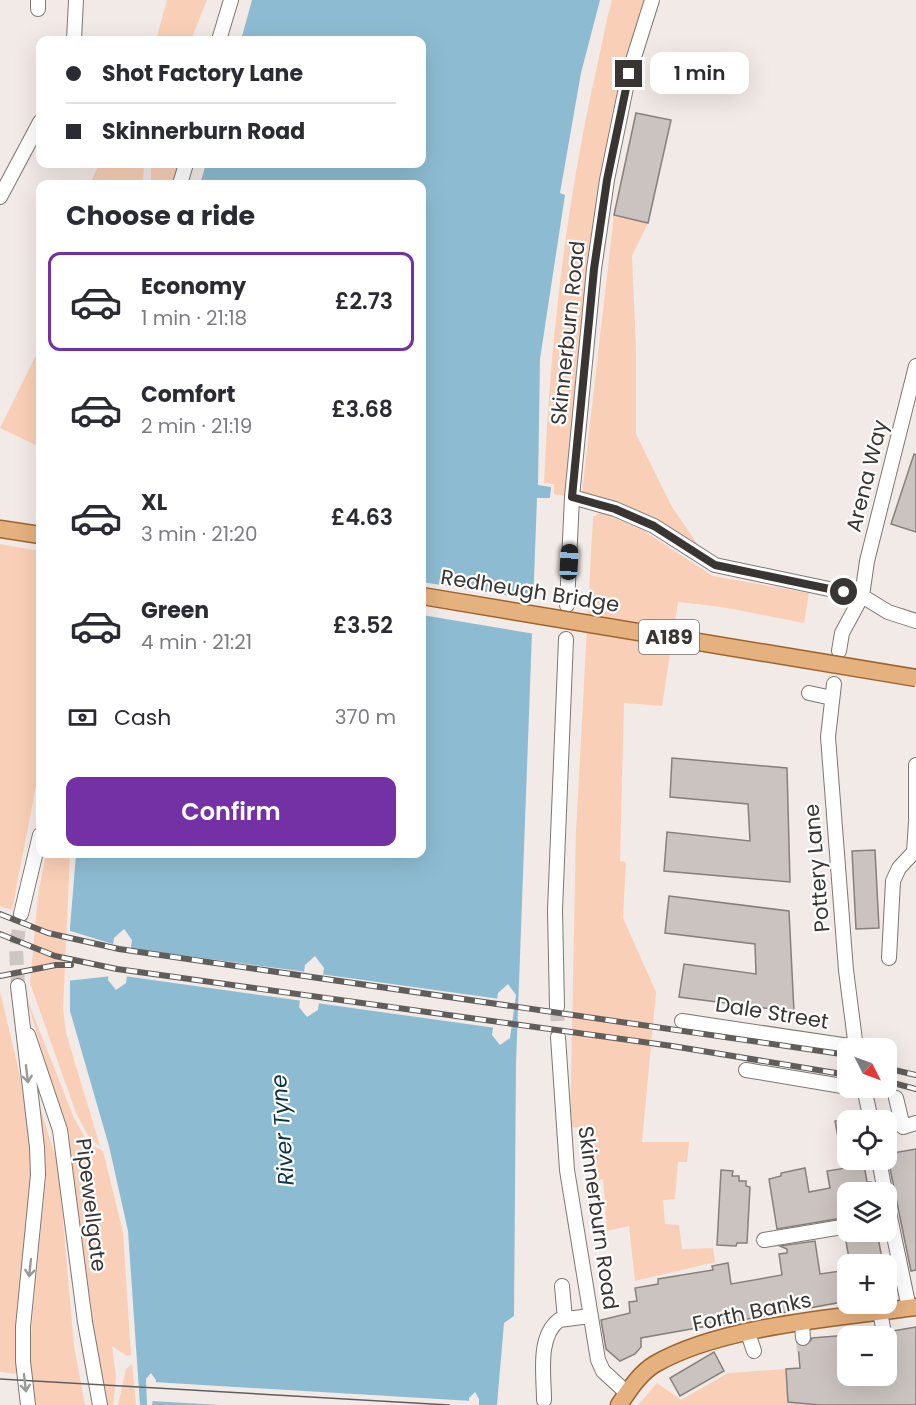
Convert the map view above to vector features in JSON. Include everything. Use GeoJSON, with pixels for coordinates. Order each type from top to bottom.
{"type":"FeatureCollection","features":[{"type":"Feature","properties":{"kind":"main road"},"geometry":{"type":"LineString","coordinates":[[0,529],[36,534]]}},
{"type":"Feature","properties":{"kind":"main road","name":"Redheugh Bridge"},"geometry":{"type":"LineString","coordinates":[[426,597],[916,678]]}},
{"type":"Feature","properties":{"kind":"main road","name":"Forth Banks"},"geometry":{"type":"LineString","coordinates":[[897,1309],[912,1307]]}},
{"type":"Feature","properties":{"kind":"main road","name":"Forth Banks"},"geometry":{"type":"LineString","coordinates":[[623,1399],[654,1365],[701,1343],[748,1333],[803,1331],[872,1314]]}},
{"type":"Feature","properties":{"kind":"street"},"geometry":{"type":"LineString","coordinates":[[74,36],[76,0]]}},
{"type":"Feature","properties":{"kind":"street"},"geometry":{"type":"LineString","coordinates":[[220,36],[231,0]]}},
{"type":"Feature","properties":{"kind":"street","name":"Skinnerburn Road"},"geometry":{"type":"LineString","coordinates":[[567,605],[572,497],[594,269],[607,180],[629,74],[652,0]]}},
{"type":"Feature","properties":{"kind":"street"},"geometry":{"type":"LineString","coordinates":[[0,197],[36,130]]}},
{"type":"Feature","properties":{"kind":"street","name":"Arena Way"},"geometry":{"type":"LineString","coordinates":[[862,596],[867,561],[916,366]]}},
{"type":"Feature","properties":{"kind":"street"},"geometry":{"type":"LineString","coordinates":[[572,497],[615,509],[654,526],[715,565],[862,596],[897,616],[916,621]]}},
{"type":"Feature","properties":{"kind":"street"},"geometry":{"type":"LineString","coordinates":[[839,651],[842,633],[862,596]]}},
{"type":"Feature","properties":{"kind":"street"},"geometry":{"type":"LineString","coordinates":[[557,1007],[555,910],[566,639]]}},
{"type":"Feature","properties":{"kind":"street","name":"Pottery Lane"},"geometry":{"type":"LineString","coordinates":[[834,684],[828,737],[846,970],[855,1038]]}},
{"type":"Feature","properties":{"kind":"street"},"geometry":{"type":"LineString","coordinates":[[809,693],[832,698]]}},
{"type":"Feature","properties":{"kind":"street"},"geometry":{"type":"LineString","coordinates":[[889,958],[893,881],[899,868],[914,852],[916,765]]}},
{"type":"Feature","properties":{"kind":"street"},"geometry":{"type":"LineString","coordinates":[[21,914],[36,852]]}},
{"type":"Feature","properties":{"kind":"street"},"geometry":{"type":"LineString","coordinates":[[18,986],[37,1147],[38,1175],[23,1327],[23,1361],[28,1405]]}},
{"type":"Feature","properties":{"kind":"street","name":"Pipewellgate"},"geometry":{"type":"LineString","coordinates":[[21,1016],[60,1130],[85,1322],[100,1405]]}},
{"type":"Feature","properties":{"kind":"street","name":"Dale Street"},"geometry":{"type":"LineString","coordinates":[[682,1021],[837,1045]]}},
{"type":"Feature","properties":{"kind":"street","name":"Skinnerburn Road"},"geometry":{"type":"LineString","coordinates":[[558,1037],[567,1170],[590,1316],[603,1371],[623,1399]]}},
{"type":"Feature","properties":{"kind":"street"},"geometry":{"type":"LineString","coordinates":[[746,1070],[837,1085]]}},
{"type":"Feature","properties":{"kind":"street"},"geometry":{"type":"LineString","coordinates":[[896,1098],[903,1126],[916,1123]]}},
{"type":"Feature","properties":{"kind":"street"},"geometry":{"type":"LineString","coordinates":[[764,1240],[837,1228]]}},
{"type":"Feature","properties":{"kind":"street"},"geometry":{"type":"LineString","coordinates":[[895,1242],[912,1307]]}},
{"type":"Feature","properties":{"kind":"street"},"geometry":{"type":"LineString","coordinates":[[562,1286],[564,1319]]}},
{"type":"Feature","properties":{"kind":"street"},"geometry":{"type":"LineString","coordinates":[[544,1400],[544,1343],[553,1324],[564,1319],[590,1316]]}},
{"type":"Feature","properties":{"kind":"street"},"geometry":{"type":"LineString","coordinates":[[748,1333],[754,1351]]}},
{"type":"Feature","properties":{"kind":"shaded area"},"geometry":{"type":"Polygon","coordinates":[[[167,0],[207,0],[193,36],[157,36],[167,0]]]}},
{"type":"Feature","properties":{"kind":"shaded area"},"geometry":{"type":"Polygon","coordinates":[[[612,0],[652,0],[607,180],[572,497],[554,494],[554,484],[544,483],[554,334],[566,236],[582,138],[612,0]]]}},
{"type":"Feature","properties":{"kind":"shaded area"},"geometry":{"type":"Polygon","coordinates":[[[97,168],[144,168],[143,180],[92,180],[97,168]]]}},
{"type":"Feature","properties":{"kind":"shaded area"},"geometry":{"type":"Polygon","coordinates":[[[151,168],[177,168],[174,180],[151,180],[151,168]]]}},
{"type":"Feature","properties":{"kind":"shaded area"},"geometry":{"type":"Polygon","coordinates":[[[614,215],[648,223],[632,256],[636,349],[636,434],[672,507],[706,556],[660,523],[582,493],[614,215]]]}},
{"type":"Feature","properties":{"kind":"shaded area"},"geometry":{"type":"Polygon","coordinates":[[[36,355],[36,445],[0,428],[36,355]]]}},
{"type":"Feature","properties":{"kind":"shaded area"},"geometry":{"type":"Polygon","coordinates":[[[601,512],[644,531],[713,576],[809,593],[804,623],[722,607],[678,602],[662,706],[624,703],[620,861],[626,862],[623,918],[656,992],[642,1142],[689,1142],[687,1162],[678,1162],[675,1199],[663,1200],[665,1224],[679,1225],[682,1249],[713,1248],[715,1262],[635,1281],[629,1226],[607,1231],[603,1179],[596,1181],[584,1128],[570,1127],[576,831],[593,517],[601,512]]]}},
{"type":"Feature","properties":{"kind":"shaded area"},"geometry":{"type":"Polygon","coordinates":[[[0,544],[36,550],[36,786],[12,910],[0,906],[0,544]]]}},
{"type":"Feature","properties":{"kind":"shaded area"},"geometry":{"type":"Polygon","coordinates":[[[45,858],[70,858],[63,1009],[66,1033],[100,1146],[90,1139],[76,1113],[30,983],[38,895],[45,858]]]}},
{"type":"Feature","properties":{"kind":"shaded area"},"geometry":{"type":"Polygon","coordinates":[[[0,991],[20,1076],[34,1161],[18,1308],[18,1374],[0,1372],[0,991]]]}},
{"type":"Feature","properties":{"kind":"shaded area"},"geometry":{"type":"Polygon","coordinates":[[[25,994],[74,1118],[88,1143],[103,1151],[123,1232],[131,1355],[127,1356],[112,1346],[116,1378],[113,1405],[108,1405],[91,1316],[69,1141],[25,994]]]}},
{"type":"Feature","properties":{"kind":"shaded area"},"geometry":{"type":"Polygon","coordinates":[[[40,1108],[58,1164],[74,1346],[85,1405],[36,1405],[30,1358],[46,1176],[40,1108]]]}},
{"type":"Feature","properties":{"kind":"shaded area"},"geometry":{"type":"Polygon","coordinates":[[[132,1364],[136,1405],[118,1405],[126,1369],[132,1364]]]}},
{"type":"Feature","properties":{"kind":"shaded area"},"geometry":{"type":"Polygon","coordinates":[[[786,1369],[788,1402],[807,1405],[638,1405],[657,1383],[681,1400],[728,1373],[786,1369]]]}},
{"type":"Feature","properties":{"kind":"water","name":"River Tyne"},"geometry":{"type":"Polygon","coordinates":[[[252,0],[600,0],[581,73],[560,193],[565,195],[540,359],[538,485],[551,487],[550,498],[537,498],[516,1064],[514,1316],[504,1323],[497,1405],[479,1405],[475,1392],[469,1398],[469,1405],[152,1405],[156,1380],[151,1373],[146,1379],[147,1405],[140,1405],[128,1231],[109,1146],[70,1011],[70,928],[76,858],[426,858],[426,180],[201,180],[205,168],[426,168],[426,36],[242,36],[252,0]],[[124,929],[114,938],[108,980],[116,990],[126,983],[132,940],[124,929]],[[315,956],[305,965],[299,1007],[307,1017],[318,1010],[324,968],[315,956]],[[508,984],[498,993],[492,1035],[500,1045],[510,1038],[516,995],[508,984]]]}},
{"type":"Feature","properties":{"kind":"pier"},"geometry":{"type":"Polygon","coordinates":[[[426,583],[537,600],[535,634],[426,616],[426,583]]]}},
{"type":"Feature","properties":{"kind":"pier"},"geometry":{"type":"Polygon","coordinates":[[[67,930],[116,945],[112,976],[66,981],[67,930]]]}},
{"type":"Feature","properties":{"kind":"pier"},"geometry":{"type":"Polygon","coordinates":[[[128,948],[307,972],[303,1001],[124,976],[128,948]]]}},
{"type":"Feature","properties":{"kind":"pier"},"geometry":{"type":"Polygon","coordinates":[[[320,974],[500,999],[496,1028],[316,1003],[320,974]]]}},
{"type":"Feature","properties":{"kind":"pier"},"geometry":{"type":"Polygon","coordinates":[[[153,1382],[472,1401],[472,1405],[220,1405],[151,1401],[153,1382]]]}},
{"type":"Feature","properties":{"kind":"building"},"geometry":{"type":"Polygon","coordinates":[[[636,113],[671,120],[648,223],[614,215],[636,113]]]}},
{"type":"Feature","properties":{"kind":"building"},"geometry":{"type":"Polygon","coordinates":[[[914,454],[916,455],[916,532],[891,524],[914,454]]]}},
{"type":"Feature","properties":{"kind":"building"},"geometry":{"type":"Polygon","coordinates":[[[672,758],[787,768],[790,882],[664,871],[667,832],[750,841],[748,804],[670,797],[672,758]]]}},
{"type":"Feature","properties":{"kind":"building"},"geometry":{"type":"Polygon","coordinates":[[[875,850],[879,928],[856,929],[852,851],[875,850]]]}},
{"type":"Feature","properties":{"kind":"building"},"geometry":{"type":"Polygon","coordinates":[[[669,896],[789,911],[794,1012],[679,997],[684,964],[756,974],[755,944],[665,933],[669,896]]]}},
{"type":"Feature","properties":{"kind":"building"},"geometry":{"type":"Polygon","coordinates":[[[916,1149],[916,1270],[911,1271],[897,1203],[897,1182],[893,1182],[890,1170],[897,1170],[897,1152],[916,1149]]]}},
{"type":"Feature","properties":{"kind":"building"},"geometry":{"type":"Polygon","coordinates":[[[805,1168],[809,1192],[830,1188],[827,1171],[865,1170],[867,1182],[837,1182],[837,1219],[777,1229],[769,1179],[781,1176],[781,1173],[805,1168]]]}},
{"type":"Feature","properties":{"kind":"building"},"geometry":{"type":"Polygon","coordinates":[[[721,1170],[733,1171],[732,1176],[739,1176],[739,1181],[746,1181],[746,1186],[750,1187],[747,1243],[737,1243],[736,1246],[717,1245],[721,1170]]]}},
{"type":"Feature","properties":{"kind":"building"},"geometry":{"type":"Polygon","coordinates":[[[815,1241],[820,1274],[837,1272],[837,1303],[641,1338],[641,1347],[635,1354],[620,1361],[606,1349],[601,1320],[630,1313],[629,1302],[637,1301],[635,1288],[658,1284],[658,1279],[713,1270],[712,1266],[728,1263],[731,1284],[782,1275],[779,1254],[787,1253],[787,1249],[780,1246],[815,1241]]]}},
{"type":"Feature","properties":{"kind":"building"},"geometry":{"type":"Polygon","coordinates":[[[846,1242],[879,1242],[881,1254],[848,1254],[846,1242]]]}},
{"type":"Feature","properties":{"kind":"building"},"geometry":{"type":"Polygon","coordinates":[[[916,1327],[916,1405],[819,1405],[788,1402],[786,1369],[800,1368],[798,1345],[807,1346],[812,1338],[837,1336],[837,1386],[897,1386],[897,1330],[916,1327]]]}},
{"type":"Feature","properties":{"kind":"building"},"geometry":{"type":"Polygon","coordinates":[[[714,1352],[724,1371],[680,1396],[670,1378],[714,1352]]]}},
{"type":"Feature","properties":{"kind":"tunnel"},"geometry":{"type":"LineString","coordinates":[[18,986],[16,949],[21,914]]}},
{"type":"Feature","properties":{"kind":"tunnel"},"geometry":{"type":"LineString","coordinates":[[557,1007],[558,1037]]}},
{"type":"Feature","properties":{"kind":"tunnel"},"geometry":{"type":"LineString","coordinates":[[803,1338],[804,1351]]}},
{"type":"Feature","properties":{"kind":"tram line"},"geometry":{"type":"LineString","coordinates":[[0,1379],[449,1405]]}},
{"type":"Feature","properties":{"kind":"railway"},"geometry":{"type":"LineString","coordinates":[[0,914],[48,933],[119,949],[837,1053]]}},
{"type":"Feature","properties":{"kind":"railway"},"geometry":{"type":"LineString","coordinates":[[0,934],[55,956],[117,969],[672,1046],[837,1073]]}},
{"type":"Feature","properties":{"kind":"railway"},"geometry":{"type":"LineString","coordinates":[[0,976],[56,965],[71,965]]}},
{"type":"Feature","properties":{"kind":"railway"},"geometry":{"type":"LineString","coordinates":[[897,1071],[916,1075]]}},
{"type":"Feature","properties":{"kind":"railway"},"geometry":{"type":"LineString","coordinates":[[897,1084],[916,1089]]}},
{"type":"Feature","properties":{"kind":"route"},"geometry":{"type":"LineString","coordinates":[[629,74],[607,180],[594,269],[572,497],[615,509],[654,526],[715,565],[844,592]]}}]}
